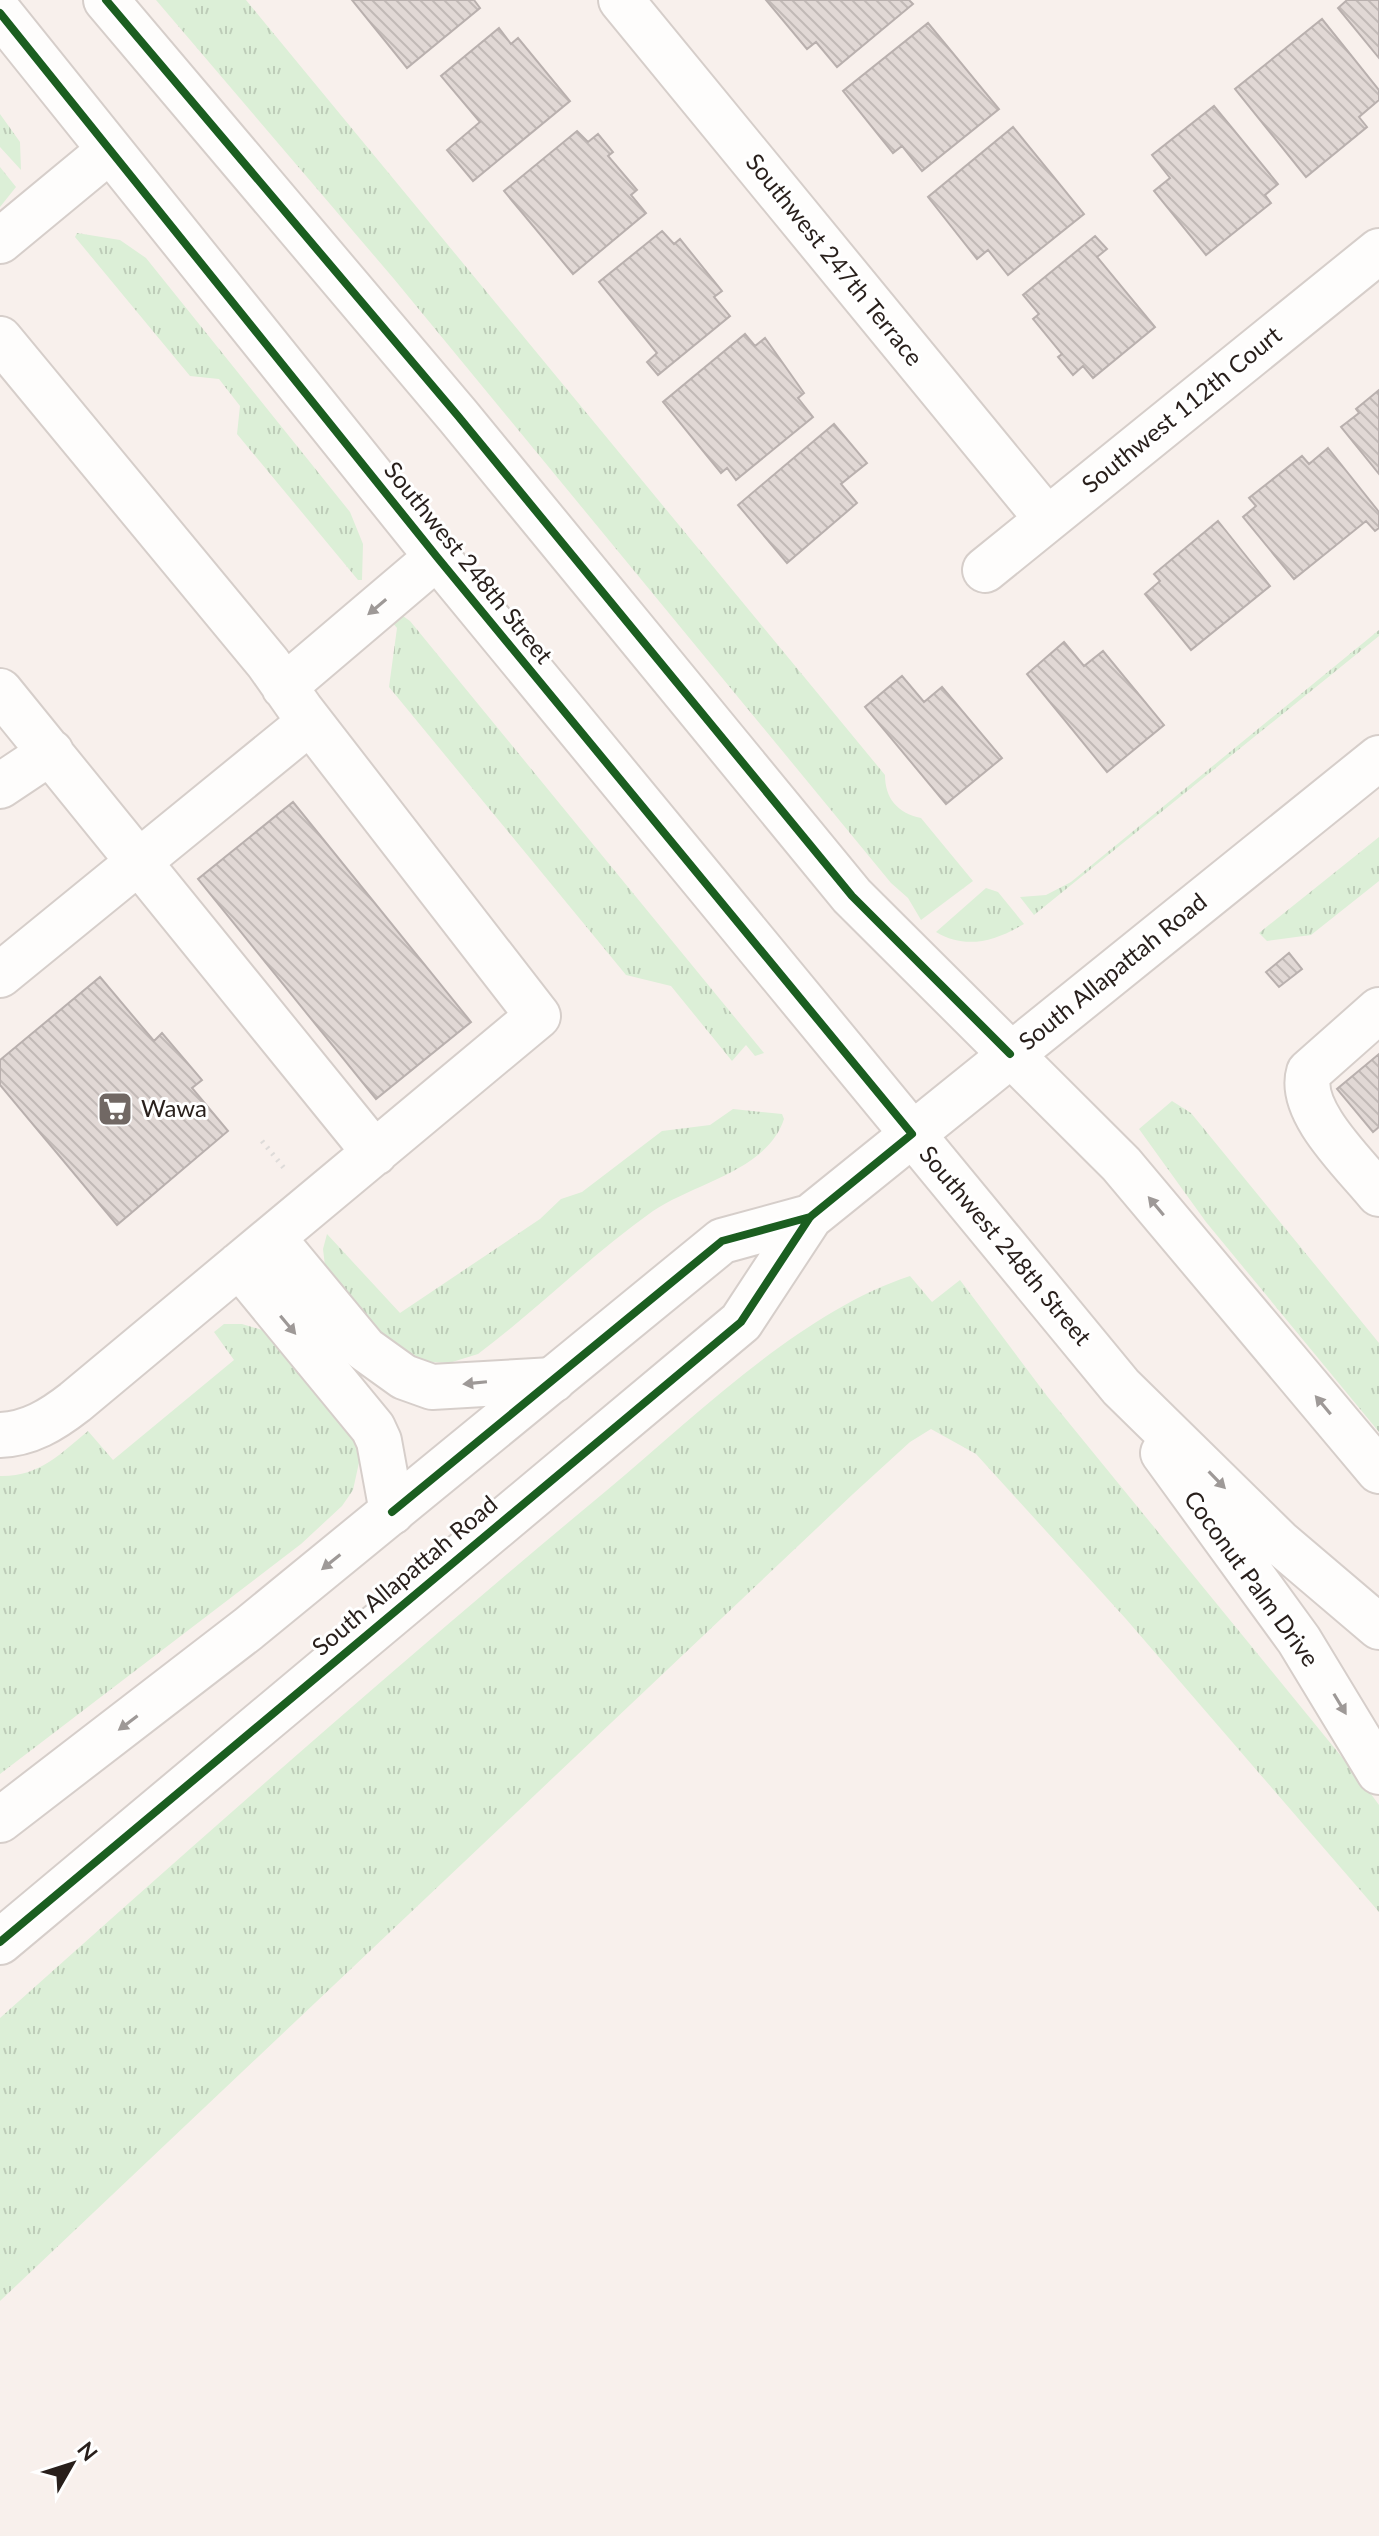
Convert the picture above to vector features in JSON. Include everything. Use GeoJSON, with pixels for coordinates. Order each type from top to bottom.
{"type":"FeatureCollection","features":[{"type":"Feature","properties":{"kind":"street"},"geometry":{"type":"LineString","coordinates":[[106,0],[448,404],[852,896],[1121,1164],[1379,1471]]}},
{"type":"Feature","properties":{"kind":"street","name":"Southwest 247th Terrace"},"geometry":{"type":"LineString","coordinates":[[621,0],[1047,519]]}},
{"type":"Feature","properties":{"kind":"street","name":"Southwest 248th Street"},"geometry":{"type":"LineString","coordinates":[[0,13],[437,557],[1121,1387],[1279,1542],[1379,1627]]}},
{"type":"Feature","properties":{"kind":"street"},"geometry":{"type":"LineString","coordinates":[[0,241],[110,150]]}},
{"type":"Feature","properties":{"kind":"street","name":"Southwest 112th Court"},"geometry":{"type":"LineString","coordinates":[[985,570],[1379,251]]}},
{"type":"Feature","properties":{"kind":"street"},"geometry":{"type":"LineString","coordinates":[[0,339],[268,663],[310,722],[538,1016],[58,1415],[18,1434],[0,1435]]}},
{"type":"Feature","properties":{"kind":"street"},"geometry":{"type":"LineString","coordinates":[[284,687],[437,557]]}},
{"type":"Feature","properties":{"kind":"street"},"geometry":{"type":"LineString","coordinates":[[0,691],[375,1153]]}},
{"type":"Feature","properties":{"kind":"street"},"geometry":{"type":"LineString","coordinates":[[0,975],[310,722]]}},
{"type":"Feature","properties":{"kind":"street"},"geometry":{"type":"LineString","coordinates":[[0,786],[51,752]]}},
{"type":"Feature","properties":{"kind":"street","name":"South Allapattah Road"},"geometry":{"type":"LineString","coordinates":[[0,1942],[741,1322],[810,1217],[1379,758]]}},
{"type":"Feature","properties":{"kind":"street"},"geometry":{"type":"LineString","coordinates":[[1379,1010],[1309,1072],[1306,1083],[1310,1105],[1316,1115],[1379,1194]]}},
{"type":"Feature","properties":{"kind":"street","name":"South Allapattah Road"},"geometry":{"type":"LineString","coordinates":[[0,1820],[179,1685],[722,1241],[810,1217]]}},
{"type":"Feature","properties":{"kind":"street"},"geometry":{"type":"LineString","coordinates":[[273,1238],[365,1349],[404,1377],[432,1387],[553,1380]]}},
{"type":"Feature","properties":{"kind":"street"},"geometry":{"type":"LineString","coordinates":[[239,1265],[373,1428],[379,1441],[392,1512]]}},
{"type":"Feature","properties":{"kind":"street","name":"Coconut Palm Drive"},"geometry":{"type":"LineString","coordinates":[[1121,1387],[1184,1487],[1299,1640],[1379,1772]]}},
{"type":"Feature","properties":{"kind":"path"},"geometry":{"type":"LineString","coordinates":[[262,1141],[293,1178]]}},
{"type":"Feature","properties":{"kind":"green space"},"geometry":{"type":"Polygon","coordinates":[[[156,0],[246,0],[885,775],[887,791],[894,803],[905,812],[921,818],[973,881],[921,920],[908,898],[891,883],[394,279],[156,0]]]}},
{"type":"Feature","properties":{"kind":"green space"},"geometry":{"type":"Polygon","coordinates":[[[0,114],[20,142],[21,170],[0,147],[0,114]]]}},
{"type":"Feature","properties":{"kind":"green space"},"geometry":{"type":"Polygon","coordinates":[[[0,167],[16,187],[0,207],[0,167]]]}},
{"type":"Feature","properties":{"kind":"green space"},"geometry":{"type":"Polygon","coordinates":[[[77,233],[120,240],[146,258],[350,512],[363,544],[362,580],[358,580],[237,434],[240,406],[219,379],[190,376],[75,237],[77,233]]]}},
{"type":"Feature","properties":{"kind":"green space"},"geometry":{"type":"Polygon","coordinates":[[[403,616],[764,1053],[755,1056],[746,1045],[732,1061],[671,986],[626,975],[389,687],[397,628],[391,621],[403,616]]]}},
{"type":"Feature","properties":{"kind":"green space"},"geometry":{"type":"Polygon","coordinates":[[[1379,630],[1379,636],[1034,915],[1020,897],[1046,895],[1071,882],[1379,630]]]}},
{"type":"Feature","properties":{"kind":"green space"},"geometry":{"type":"Polygon","coordinates":[[[1379,837],[1379,881],[1311,935],[1267,941],[1259,933],[1379,837]]]}},
{"type":"Feature","properties":{"kind":"green space"},"geometry":{"type":"Polygon","coordinates":[[[986,888],[998,892],[1024,924],[991,939],[969,942],[947,938],[936,932],[986,888]]]}},
{"type":"Feature","properties":{"kind":"green space"},"geometry":{"type":"Polygon","coordinates":[[[1172,1101],[1191,1113],[1379,1343],[1379,1432],[1206,1222],[1139,1129],[1172,1101]]]}},
{"type":"Feature","properties":{"kind":"green space"},"geometry":{"type":"Polygon","coordinates":[[[733,1109],[782,1114],[784,1119],[775,1137],[746,1164],[653,1211],[478,1354],[449,1363],[432,1362],[415,1358],[382,1340],[325,1266],[323,1249],[327,1234],[400,1313],[540,1219],[561,1199],[582,1192],[662,1131],[710,1125],[733,1109]]]}},
{"type":"Feature","properties":{"kind":"green space"},"geometry":{"type":"Polygon","coordinates":[[[910,1276],[932,1302],[960,1280],[1047,1396],[1363,1783],[1379,1805],[1379,1912],[1126,1619],[976,1454],[931,1429],[910,1442],[853,1494],[0,2301],[0,2018],[376,1686],[750,1369],[829,1314],[910,1276]]]}},
{"type":"Feature","properties":{"kind":"green space"},"geometry":{"type":"Polygon","coordinates":[[[224,1324],[242,1324],[269,1332],[355,1431],[360,1458],[353,1490],[342,1506],[301,1544],[0,1774],[0,1476],[26,1473],[38,1468],[88,1431],[113,1460],[234,1360],[214,1332],[224,1324]]]}},
{"type":"Feature","properties":{"kind":"building"},"geometry":{"type":"Polygon","coordinates":[[[352,0],[474,0],[480,8],[407,68],[352,0]]]}},
{"type":"Feature","properties":{"kind":"building"},"geometry":{"type":"Polygon","coordinates":[[[766,0],[909,0],[913,4],[837,67],[816,42],[807,49],[766,0]]]}},
{"type":"Feature","properties":{"kind":"building"},"geometry":{"type":"Polygon","coordinates":[[[1347,0],[1379,0],[1379,58],[1338,8],[1347,0]]]}},
{"type":"Feature","properties":{"kind":"building"},"geometry":{"type":"Polygon","coordinates":[[[1322,19],[1379,90],[1379,100],[1359,117],[1367,127],[1306,177],[1235,89],[1322,19]]]}},
{"type":"Feature","properties":{"kind":"building"},"geometry":{"type":"Polygon","coordinates":[[[928,23],[999,109],[922,171],[902,146],[893,153],[843,91],[928,23]]]}},
{"type":"Feature","properties":{"kind":"building"},"geometry":{"type":"Polygon","coordinates":[[[499,28],[511,44],[518,38],[570,101],[473,181],[447,150],[480,122],[441,76],[499,28]]]}},
{"type":"Feature","properties":{"kind":"building"},"geometry":{"type":"Polygon","coordinates":[[[1214,106],[1278,184],[1265,195],[1271,203],[1206,255],[1154,191],[1170,178],[1152,155],[1214,106]]]}},
{"type":"Feature","properties":{"kind":"building"},"geometry":{"type":"Polygon","coordinates":[[[1013,127],[1084,214],[1008,275],[988,250],[977,259],[928,197],[1013,127]]]}},
{"type":"Feature","properties":{"kind":"building"},"geometry":{"type":"Polygon","coordinates":[[[577,131],[588,142],[598,134],[613,152],[608,156],[637,190],[631,195],[646,213],[573,274],[504,191],[577,131]]]}},
{"type":"Feature","properties":{"kind":"building"},"geometry":{"type":"Polygon","coordinates":[[[662,231],[674,244],[680,239],[722,291],[714,297],[730,316],[658,375],[647,362],[657,353],[599,282],[662,231]]]}},
{"type":"Feature","properties":{"kind":"building"},"geometry":{"type":"Polygon","coordinates":[[[1095,236],[1107,249],[1097,257],[1155,327],[1093,378],[1083,366],[1073,375],[1058,357],[1062,354],[1033,319],[1039,314],[1023,295],[1095,236]]]}},
{"type":"Feature","properties":{"kind":"building"},"geometry":{"type":"Polygon","coordinates":[[[745,334],[755,346],[765,338],[804,393],[798,398],[813,417],[736,480],[727,468],[721,473],[663,402],[745,334]]]}},
{"type":"Feature","properties":{"kind":"building"},"geometry":{"type":"Polygon","coordinates":[[[1379,390],[1379,474],[1341,427],[1359,413],[1356,409],[1379,390]]]}},
{"type":"Feature","properties":{"kind":"building"},"geometry":{"type":"Polygon","coordinates":[[[834,424],[867,463],[841,484],[857,503],[787,563],[738,505],[834,424]]]}},
{"type":"Feature","properties":{"kind":"building"},"geometry":{"type":"Polygon","coordinates":[[[1328,448],[1379,512],[1379,528],[1375,531],[1366,521],[1294,579],[1243,517],[1256,506],[1249,498],[1302,456],[1309,464],[1328,448]]]}},
{"type":"Feature","properties":{"kind":"building"},"geometry":{"type":"Polygon","coordinates":[[[1218,521],[1270,586],[1191,650],[1145,594],[1160,581],[1154,574],[1218,521]]]}},
{"type":"Feature","properties":{"kind":"building"},"geometry":{"type":"Polygon","coordinates":[[[1064,642],[1084,666],[1103,651],[1164,725],[1107,772],[1027,674],[1064,642]]]}},
{"type":"Feature","properties":{"kind":"building"},"geometry":{"type":"Polygon","coordinates":[[[902,676],[924,702],[942,687],[1002,758],[946,804],[865,707],[902,676]]]}},
{"type":"Feature","properties":{"kind":"building"},"geometry":{"type":"Polygon","coordinates":[[[293,802],[471,1022],[376,1099],[198,879],[293,802]]]}},
{"type":"Feature","properties":{"kind":"building"},"geometry":{"type":"Polygon","coordinates":[[[1289,953],[1302,969],[1279,987],[1266,972],[1289,953]]]}},
{"type":"Feature","properties":{"kind":"building","name":"Wawa"},"geometry":{"type":"Polygon","coordinates":[[[100,977],[154,1041],[162,1033],[202,1080],[192,1088],[228,1131],[117,1225],[0,1085],[0,1060],[100,977]]]}},
{"type":"Feature","properties":{"kind":"building"},"geometry":{"type":"Polygon","coordinates":[[[1379,1054],[1379,1127],[1373,1132],[1337,1089],[1379,1054]]]}},
{"type":"Feature","properties":{"kind":"cycle path"},"geometry":{"type":"LineString","coordinates":[[106,0],[458,416],[852,896],[1010,1054]]}},
{"type":"Feature","properties":{"kind":"cycle path"},"geometry":{"type":"LineString","coordinates":[[0,13],[437,557],[912,1134],[810,1217],[741,1322],[0,1942]]}},
{"type":"Feature","properties":{"kind":"cycle path"},"geometry":{"type":"LineString","coordinates":[[392,1512],[722,1241],[810,1217]]}},
{"type":"Feature","properties":{"kind":"place","name":"Wawa"},"geometry":{"type":"Point","coordinates":[115,1109]}}]}
